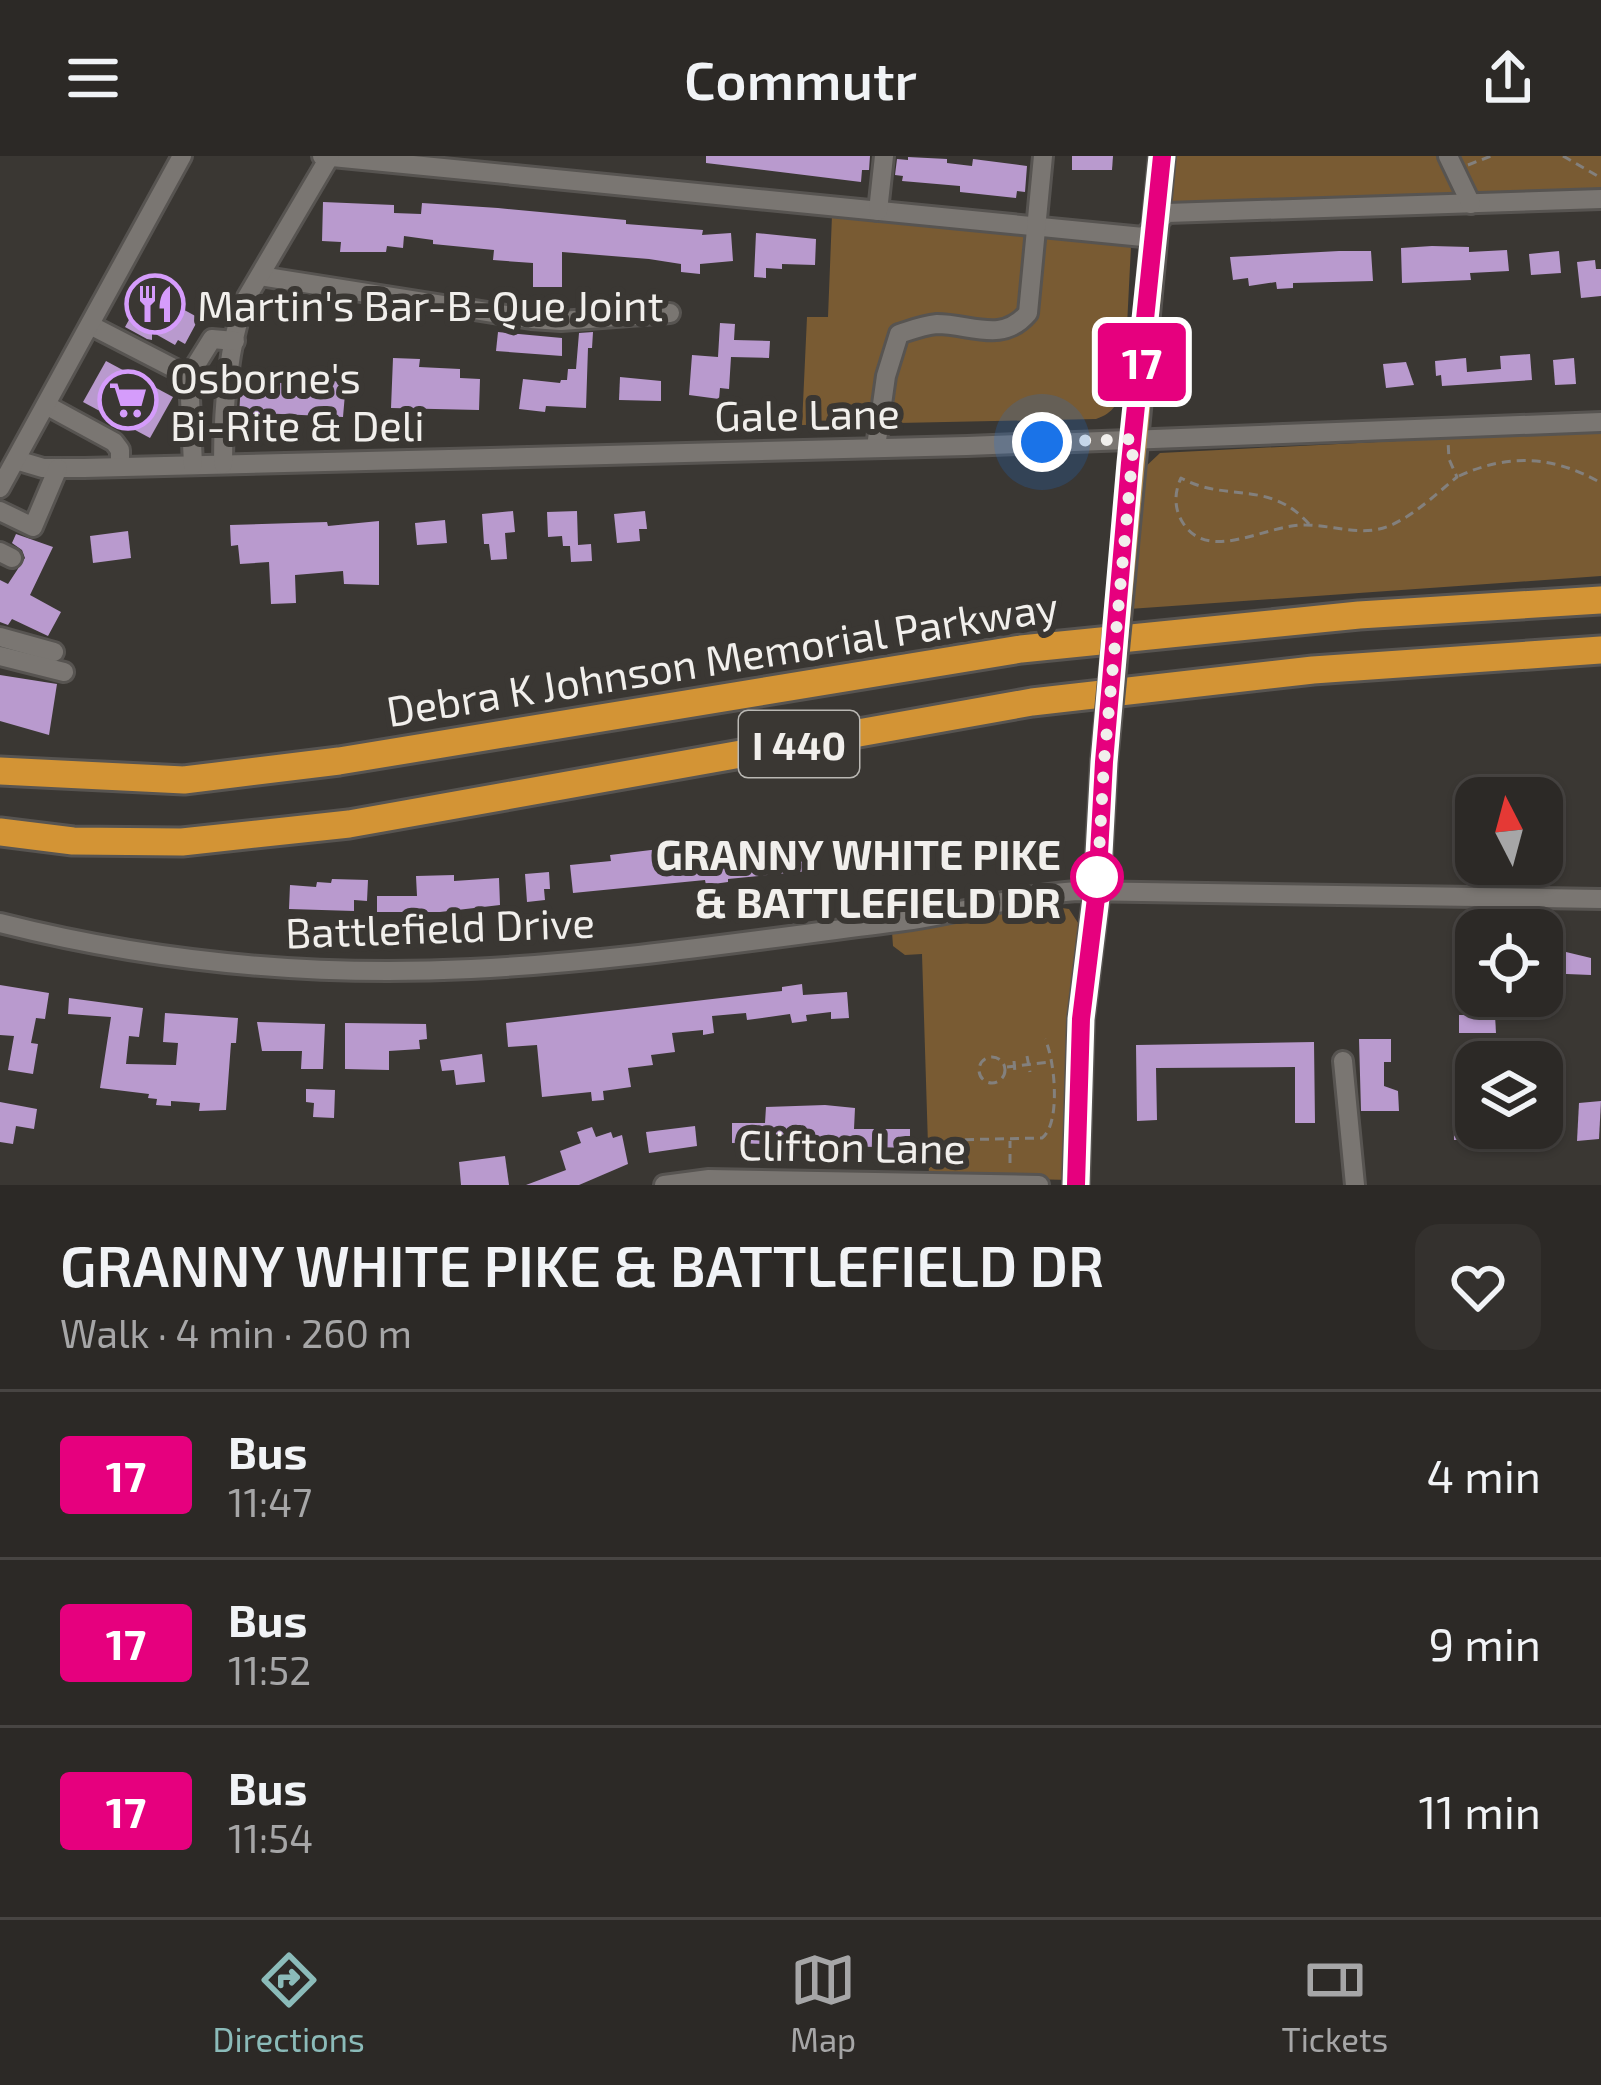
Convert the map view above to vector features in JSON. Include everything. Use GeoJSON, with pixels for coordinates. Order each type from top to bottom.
{"type":"FeatureCollection","features":[{"type":"Feature","properties":{"kind":"highway","name":"Debra K Johnson Memorial Parkway"},"geometry":{"type":"LineString","coordinates":[[0,771],[184,780],[362,757],[1021,649],[1358,615],[1601,600]]}},
{"type":"Feature","properties":{"kind":"highway","name":"I 440"},"geometry":{"type":"LineString","coordinates":[[0,832],[73,841],[182,842],[328,826],[1032,702],[1313,670],[1601,650]]}},
{"type":"Feature","properties":{"kind":"main road"},"geometry":{"type":"LineString","coordinates":[[1076,1185],[1081,1019],[1097,890],[1104,762],[1162,156]]}},
{"type":"Feature","properties":{"kind":"street"},"geometry":{"type":"LineString","coordinates":[[0,488],[182,156]]}},
{"type":"Feature","properties":{"kind":"street"},"geometry":{"type":"LineString","coordinates":[[223,464],[223,425],[244,302],[327,156],[1143,237],[1167,214],[1601,200]]}},
{"type":"Feature","properties":{"kind":"street"},"geometry":{"type":"LineString","coordinates":[[878,211],[884,156]]}},
{"type":"Feature","properties":{"kind":"street"},"geometry":{"type":"LineString","coordinates":[[876,448],[886,376],[899,334],[936,324],[993,332],[1010,329],[1028,314],[1043,156]]}},
{"type":"Feature","properties":{"kind":"street"},"geometry":{"type":"LineString","coordinates":[[1452,163],[1471,204]]}},
{"type":"Feature","properties":{"kind":"street"},"geometry":{"type":"LineString","coordinates":[[260,276],[531,319],[670,313]]}},
{"type":"Feature","properties":{"kind":"street"},"geometry":{"type":"LineString","coordinates":[[90,325],[189,376]]}},
{"type":"Feature","properties":{"kind":"street"},"geometry":{"type":"LineString","coordinates":[[194,465],[189,376],[212,339],[235,341]]}},
{"type":"Feature","properties":{"kind":"street"},"geometry":{"type":"LineString","coordinates":[[46,405],[115,442],[120,467]]}},
{"type":"Feature","properties":{"kind":"street","name":"Gale Lane"},"geometry":{"type":"LineString","coordinates":[[16,460],[58,468],[120,467],[876,448],[1601,422]]}},
{"type":"Feature","properties":{"kind":"street"},"geometry":{"type":"LineString","coordinates":[[0,512],[33,527],[58,468]]}},
{"type":"Feature","properties":{"kind":"street"},"geometry":{"type":"LineString","coordinates":[[0,637],[54,652]]}},
{"type":"Feature","properties":{"kind":"street"},"geometry":{"type":"LineString","coordinates":[[0,656],[64,672]]}},
{"type":"Feature","properties":{"kind":"street","name":"Battlefield Drive"},"geometry":{"type":"LineString","coordinates":[[0,923],[105,947],[250,966],[466,969],[627,956],[917,920],[1033,894],[1097,890],[1601,898]]}},
{"type":"Feature","properties":{"kind":"street"},"geometry":{"type":"LineString","coordinates":[[1343,1061],[1355,1185]]}},
{"type":"Feature","properties":{"kind":"street","name":"Clifton Lane"},"geometry":{"type":"LineString","coordinates":[[664,1185],[709,1179],[1039,1185]]}},
{"type":"Feature","properties":{"kind":"path"},"geometry":{"type":"LineString","coordinates":[[1452,163],[1490,156]]}},
{"type":"Feature","properties":{"kind":"path"},"geometry":{"type":"LineString","coordinates":[[1563,156],[1601,178]]}},
{"type":"Feature","properties":{"kind":"path"},"geometry":{"type":"LineString","coordinates":[[1448,440],[1457,477]]}},
{"type":"Feature","properties":{"kind":"path"},"geometry":{"type":"LineString","coordinates":[[1309,524],[1288,504],[1270,496],[1208,490],[1181,478],[1177,486],[1178,514],[1192,534],[1206,542],[1309,524],[1355,530],[1389,526],[1457,477],[1498,462],[1538,460],[1570,467],[1601,483]]}},
{"type":"Feature","properties":{"kind":"path"},"geometry":{"type":"LineString","coordinates":[[950,1140],[1042,1138],[1051,1131],[1053,1062],[1045,1039]]}},
{"type":"Feature","properties":{"kind":"path"},"geometry":{"type":"LineString","coordinates":[[1027,1056],[1029,1068]]}},
{"type":"Feature","properties":{"kind":"path"},"geometry":{"type":"LineString","coordinates":[[990,1057],[999,1058],[1005,1068],[1004,1076],[995,1083],[985,1081],[979,1073],[981,1063],[990,1057]]}},
{"type":"Feature","properties":{"kind":"path"},"geometry":{"type":"LineString","coordinates":[[1005,1068],[1053,1062]]}},
{"type":"Feature","properties":{"kind":"path"},"geometry":{"type":"LineString","coordinates":[[1010,1139],[1010,1162]]}},
{"type":"Feature","properties":{"kind":"shaded area"},"geometry":{"type":"Polygon","coordinates":[[[1171,156],[1601,156],[1601,192],[1167,208],[1171,156]]]}},
{"type":"Feature","properties":{"kind":"shaded area"},"geometry":{"type":"Polygon","coordinates":[[[832,215],[1131,246],[1124,386],[1115,407],[1096,419],[802,425],[807,317],[828,317],[832,215]]]}},
{"type":"Feature","properties":{"kind":"shaded area"},"geometry":{"type":"Polygon","coordinates":[[[1601,431],[1601,576],[1129,609],[1142,470],[1160,453],[1601,431]]]}},
{"type":"Feature","properties":{"kind":"shaded area"},"geometry":{"type":"Polygon","coordinates":[[[1041,905],[1069,909],[1082,929],[1070,1180],[929,1177],[922,954],[905,955],[893,946],[892,932],[1041,905]]]}},
{"type":"Feature","properties":{"kind":"building"},"geometry":{"type":"Polygon","coordinates":[[[706,156],[870,156],[869,170],[862,170],[861,182],[706,163],[706,156]]]}},
{"type":"Feature","properties":{"kind":"building"},"geometry":{"type":"Polygon","coordinates":[[[1072,156],[1113,156],[1112,170],[1072,170],[1072,156]]]}},
{"type":"Feature","properties":{"kind":"building"},"geometry":{"type":"Polygon","coordinates":[[[897,159],[972,166],[973,159],[1027,166],[1025,192],[1017,191],[1016,198],[960,192],[960,186],[902,181],[903,176],[895,175],[897,159]]]}},
{"type":"Feature","properties":{"kind":"building"},"geometry":{"type":"Polygon","coordinates":[[[323,202],[394,205],[394,213],[421,214],[422,203],[498,208],[703,230],[702,235],[731,233],[733,261],[700,264],[700,274],[681,272],[681,264],[562,252],[562,287],[533,287],[533,263],[493,260],[494,250],[404,236],[403,248],[340,252],[341,242],[322,241],[323,202]]]}},
{"type":"Feature","properties":{"kind":"building"},"geometry":{"type":"Polygon","coordinates":[[[756,233],[816,239],[815,265],[782,264],[782,269],[766,268],[766,278],[754,277],[756,233]]]}},
{"type":"Feature","properties":{"kind":"building"},"geometry":{"type":"Polygon","coordinates":[[[1469,247],[1469,252],[1507,250],[1509,271],[1470,273],[1471,280],[1402,283],[1401,248],[1469,247]]]}},
{"type":"Feature","properties":{"kind":"building"},"geometry":{"type":"Polygon","coordinates":[[[1371,251],[1373,281],[1293,283],[1293,288],[1277,289],[1276,282],[1249,286],[1248,278],[1233,280],[1230,257],[1371,251]]]}},
{"type":"Feature","properties":{"kind":"building"},"geometry":{"type":"Polygon","coordinates":[[[1559,251],[1561,273],[1531,275],[1529,254],[1559,251]]]}},
{"type":"Feature","properties":{"kind":"building"},"geometry":{"type":"Polygon","coordinates":[[[1595,260],[1596,269],[1601,269],[1601,296],[1581,298],[1577,262],[1595,260]]]}},
{"type":"Feature","properties":{"kind":"building","name":"Martin's Bar-B-Que Joint"},"geometry":{"type":"Polygon","coordinates":[[[146,289],[199,318],[185,344],[178,340],[175,345],[152,332],[152,340],[147,339],[125,327],[146,289]]]}},
{"type":"Feature","properties":{"kind":"building"},"geometry":{"type":"Polygon","coordinates":[[[720,323],[735,324],[734,340],[770,341],[769,358],[731,357],[729,389],[720,388],[719,399],[689,395],[692,355],[718,357],[720,323]]]}},
{"type":"Feature","properties":{"kind":"building"},"geometry":{"type":"Polygon","coordinates":[[[498,332],[562,338],[562,356],[496,351],[498,332]]]}},
{"type":"Feature","properties":{"kind":"building"},"geometry":{"type":"Polygon","coordinates":[[[593,332],[586,408],[519,409],[523,379],[567,380],[568,369],[576,369],[579,333],[593,332]]]}},
{"type":"Feature","properties":{"kind":"building"},"geometry":{"type":"Polygon","coordinates":[[[1530,354],[1532,380],[1442,386],[1441,375],[1436,376],[1435,361],[1466,358],[1467,372],[1501,369],[1500,356],[1530,354]]]}},
{"type":"Feature","properties":{"kind":"building"},"geometry":{"type":"Polygon","coordinates":[[[393,358],[420,359],[419,367],[460,369],[460,378],[480,379],[479,410],[391,408],[393,358]]]}},
{"type":"Feature","properties":{"kind":"building"},"geometry":{"type":"Polygon","coordinates":[[[1574,358],[1576,384],[1555,385],[1553,360],[1574,358]]]}},
{"type":"Feature","properties":{"kind":"building","name":"Osborne's Bi-Rite & Deli"},"geometry":{"type":"Polygon","coordinates":[[[106,361],[173,397],[150,438],[83,402],[106,361]]]}},
{"type":"Feature","properties":{"kind":"building"},"geometry":{"type":"Polygon","coordinates":[[[1406,362],[1414,385],[1386,388],[1383,364],[1406,362]]]}},
{"type":"Feature","properties":{"kind":"building"},"geometry":{"type":"Polygon","coordinates":[[[620,377],[661,381],[661,401],[619,400],[620,377]]]}},
{"type":"Feature","properties":{"kind":"building"},"geometry":{"type":"Polygon","coordinates":[[[283,378],[346,382],[343,417],[239,416],[241,382],[282,383],[283,378]]]}},
{"type":"Feature","properties":{"kind":"building"},"geometry":{"type":"Polygon","coordinates":[[[513,511],[515,532],[505,533],[507,559],[491,560],[489,544],[484,544],[482,514],[513,511]]]}},
{"type":"Feature","properties":{"kind":"building"},"geometry":{"type":"Polygon","coordinates":[[[577,511],[578,545],[591,544],[592,561],[571,562],[570,546],[563,546],[562,536],[548,537],[547,512],[577,511]]]}},
{"type":"Feature","properties":{"kind":"building"},"geometry":{"type":"Polygon","coordinates":[[[645,511],[647,529],[639,529],[640,541],[617,543],[614,514],[645,511]]]}},
{"type":"Feature","properties":{"kind":"building"},"geometry":{"type":"Polygon","coordinates":[[[445,520],[447,543],[417,545],[415,523],[445,520]]]}},
{"type":"Feature","properties":{"kind":"building"},"geometry":{"type":"Polygon","coordinates":[[[379,521],[379,585],[344,584],[343,571],[295,575],[296,603],[271,604],[269,562],[240,564],[238,545],[231,546],[230,525],[327,522],[328,526],[379,521]]]}},
{"type":"Feature","properties":{"kind":"building"},"geometry":{"type":"Polygon","coordinates":[[[128,531],[131,558],[93,563],[90,536],[128,531]]]}},
{"type":"Feature","properties":{"kind":"building"},"geometry":{"type":"Polygon","coordinates":[[[16,534],[53,547],[30,595],[61,612],[48,636],[12,619],[8,625],[0,622],[0,580],[8,584],[25,558],[12,543],[16,534]]]}},
{"type":"Feature","properties":{"kind":"building"},"geometry":{"type":"Polygon","coordinates":[[[0,675],[57,684],[49,735],[0,721],[0,675]]]}},
{"type":"Feature","properties":{"kind":"building"},"geometry":{"type":"Polygon","coordinates":[[[692,845],[693,851],[724,847],[726,863],[816,853],[818,870],[706,885],[705,880],[573,893],[570,865],[692,845]]]}},
{"type":"Feature","properties":{"kind":"building"},"geometry":{"type":"Polygon","coordinates":[[[549,872],[545,900],[527,902],[525,874],[549,872]]]}},
{"type":"Feature","properties":{"kind":"building"},"geometry":{"type":"Polygon","coordinates":[[[454,875],[454,881],[499,878],[500,905],[377,912],[377,896],[417,896],[416,876],[454,875]]]}},
{"type":"Feature","properties":{"kind":"building"},"geometry":{"type":"Polygon","coordinates":[[[332,879],[368,880],[367,901],[354,900],[354,911],[289,909],[290,885],[316,887],[317,882],[331,883],[332,879]]]}},
{"type":"Feature","properties":{"kind":"building"},"geometry":{"type":"Polygon","coordinates":[[[1563,952],[1591,958],[1591,975],[1563,974],[1563,952]]]}},
{"type":"Feature","properties":{"kind":"building"},"geometry":{"type":"Polygon","coordinates":[[[802,984],[803,995],[847,992],[849,1018],[831,1019],[831,1012],[806,1015],[807,1021],[792,1023],[790,1014],[747,1020],[746,1013],[712,1016],[714,1033],[672,1033],[675,1052],[651,1055],[653,1065],[628,1068],[631,1087],[603,1091],[604,1100],[592,1101],[591,1092],[542,1097],[537,1045],[508,1047],[506,1023],[782,991],[782,987],[802,984]]]}},
{"type":"Feature","properties":{"kind":"building"},"geometry":{"type":"Polygon","coordinates":[[[0,985],[49,993],[45,1019],[36,1018],[31,1043],[38,1044],[33,1074],[8,1070],[14,1036],[0,1035],[0,985]]]}},
{"type":"Feature","properties":{"kind":"building"},"geometry":{"type":"Polygon","coordinates":[[[69,998],[143,1008],[139,1037],[129,1036],[126,1064],[176,1065],[178,1043],[163,1042],[165,1013],[238,1018],[236,1043],[231,1043],[226,1110],[199,1111],[200,1103],[156,1105],[157,1099],[148,1098],[149,1094],[100,1088],[111,1017],[68,1014],[69,998]]]}},
{"type":"Feature","properties":{"kind":"building"},"geometry":{"type":"Polygon","coordinates":[[[1459,1017],[1495,1017],[1496,1033],[1459,1033],[1459,1017]]]}},
{"type":"Feature","properties":{"kind":"building"},"geometry":{"type":"Polygon","coordinates":[[[257,1022],[325,1024],[323,1069],[301,1069],[302,1051],[262,1051],[257,1022]]]}},
{"type":"Feature","properties":{"kind":"building"},"geometry":{"type":"Polygon","coordinates":[[[345,1023],[426,1024],[427,1039],[419,1040],[420,1049],[389,1051],[389,1070],[345,1069],[345,1023]]]}},
{"type":"Feature","properties":{"kind":"building"},"geometry":{"type":"Polygon","coordinates":[[[1359,1039],[1391,1039],[1384,1086],[1398,1091],[1399,1111],[1361,1111],[1359,1039]]]}},
{"type":"Feature","properties":{"kind":"building"},"geometry":{"type":"Polygon","coordinates":[[[1314,1042],[1315,1123],[1295,1123],[1295,1067],[1156,1068],[1157,1120],[1137,1121],[1136,1045],[1314,1042]]]}},
{"type":"Feature","properties":{"kind":"building"},"geometry":{"type":"Polygon","coordinates":[[[482,1054],[485,1082],[456,1085],[454,1070],[442,1071],[440,1060],[482,1054]]]}},
{"type":"Feature","properties":{"kind":"building"},"geometry":{"type":"Polygon","coordinates":[[[306,1089],[335,1090],[334,1118],[313,1117],[314,1103],[306,1102],[306,1089]]]}},
{"type":"Feature","properties":{"kind":"building"},"geometry":{"type":"Polygon","coordinates":[[[1601,1101],[1599,1139],[1577,1141],[1579,1103],[1601,1101]]]}},
{"type":"Feature","properties":{"kind":"building"},"geometry":{"type":"Polygon","coordinates":[[[0,1102],[37,1109],[34,1129],[16,1126],[13,1144],[0,1142],[0,1102]]]}},
{"type":"Feature","properties":{"kind":"building"},"geometry":{"type":"Polygon","coordinates":[[[766,1107],[855,1108],[854,1129],[910,1129],[910,1148],[732,1143],[732,1123],[765,1123],[766,1107]]]}},
{"type":"Feature","properties":{"kind":"building"},"geometry":{"type":"Polygon","coordinates":[[[695,1126],[697,1146],[649,1153],[646,1132],[695,1126]]]}},
{"type":"Feature","properties":{"kind":"building"},"geometry":{"type":"Polygon","coordinates":[[[592,1127],[596,1137],[611,1132],[613,1138],[622,1135],[628,1164],[579,1185],[526,1185],[566,1170],[560,1151],[581,1143],[577,1132],[592,1127]]]}},
{"type":"Feature","properties":{"kind":"building"},"geometry":{"type":"Polygon","coordinates":[[[505,1156],[509,1185],[461,1185],[459,1162],[505,1156]]]}},
{"type":"Feature","properties":{"kind":"bus line","name":"17"},"geometry":{"type":"LineString","coordinates":[[1076,1185],[1081,1019],[1097,890],[1130,463],[1162,156]]}},
{"type":"Feature","properties":{"kind":"place","name":"Martin's Bar-B-Que Joint"},"geometry":{"type":"Point","coordinates":[155,304]}},
{"type":"Feature","properties":{"kind":"place","name":"Osborne's Bi-Rite & Deli"},"geometry":{"type":"Point","coordinates":[128,400]}},
{"type":"Feature","properties":{"kind":"place","name":"GRANNY WHITE PIKE & BATTLEFIELD DR"},"geometry":{"type":"Point","coordinates":[1097,877]}},
{"type":"Feature","properties":{"kind":"route"},"geometry":{"type":"LineString","coordinates":[[1042,442],[1134,439],[1097,890],[1097,877]]}}]}
